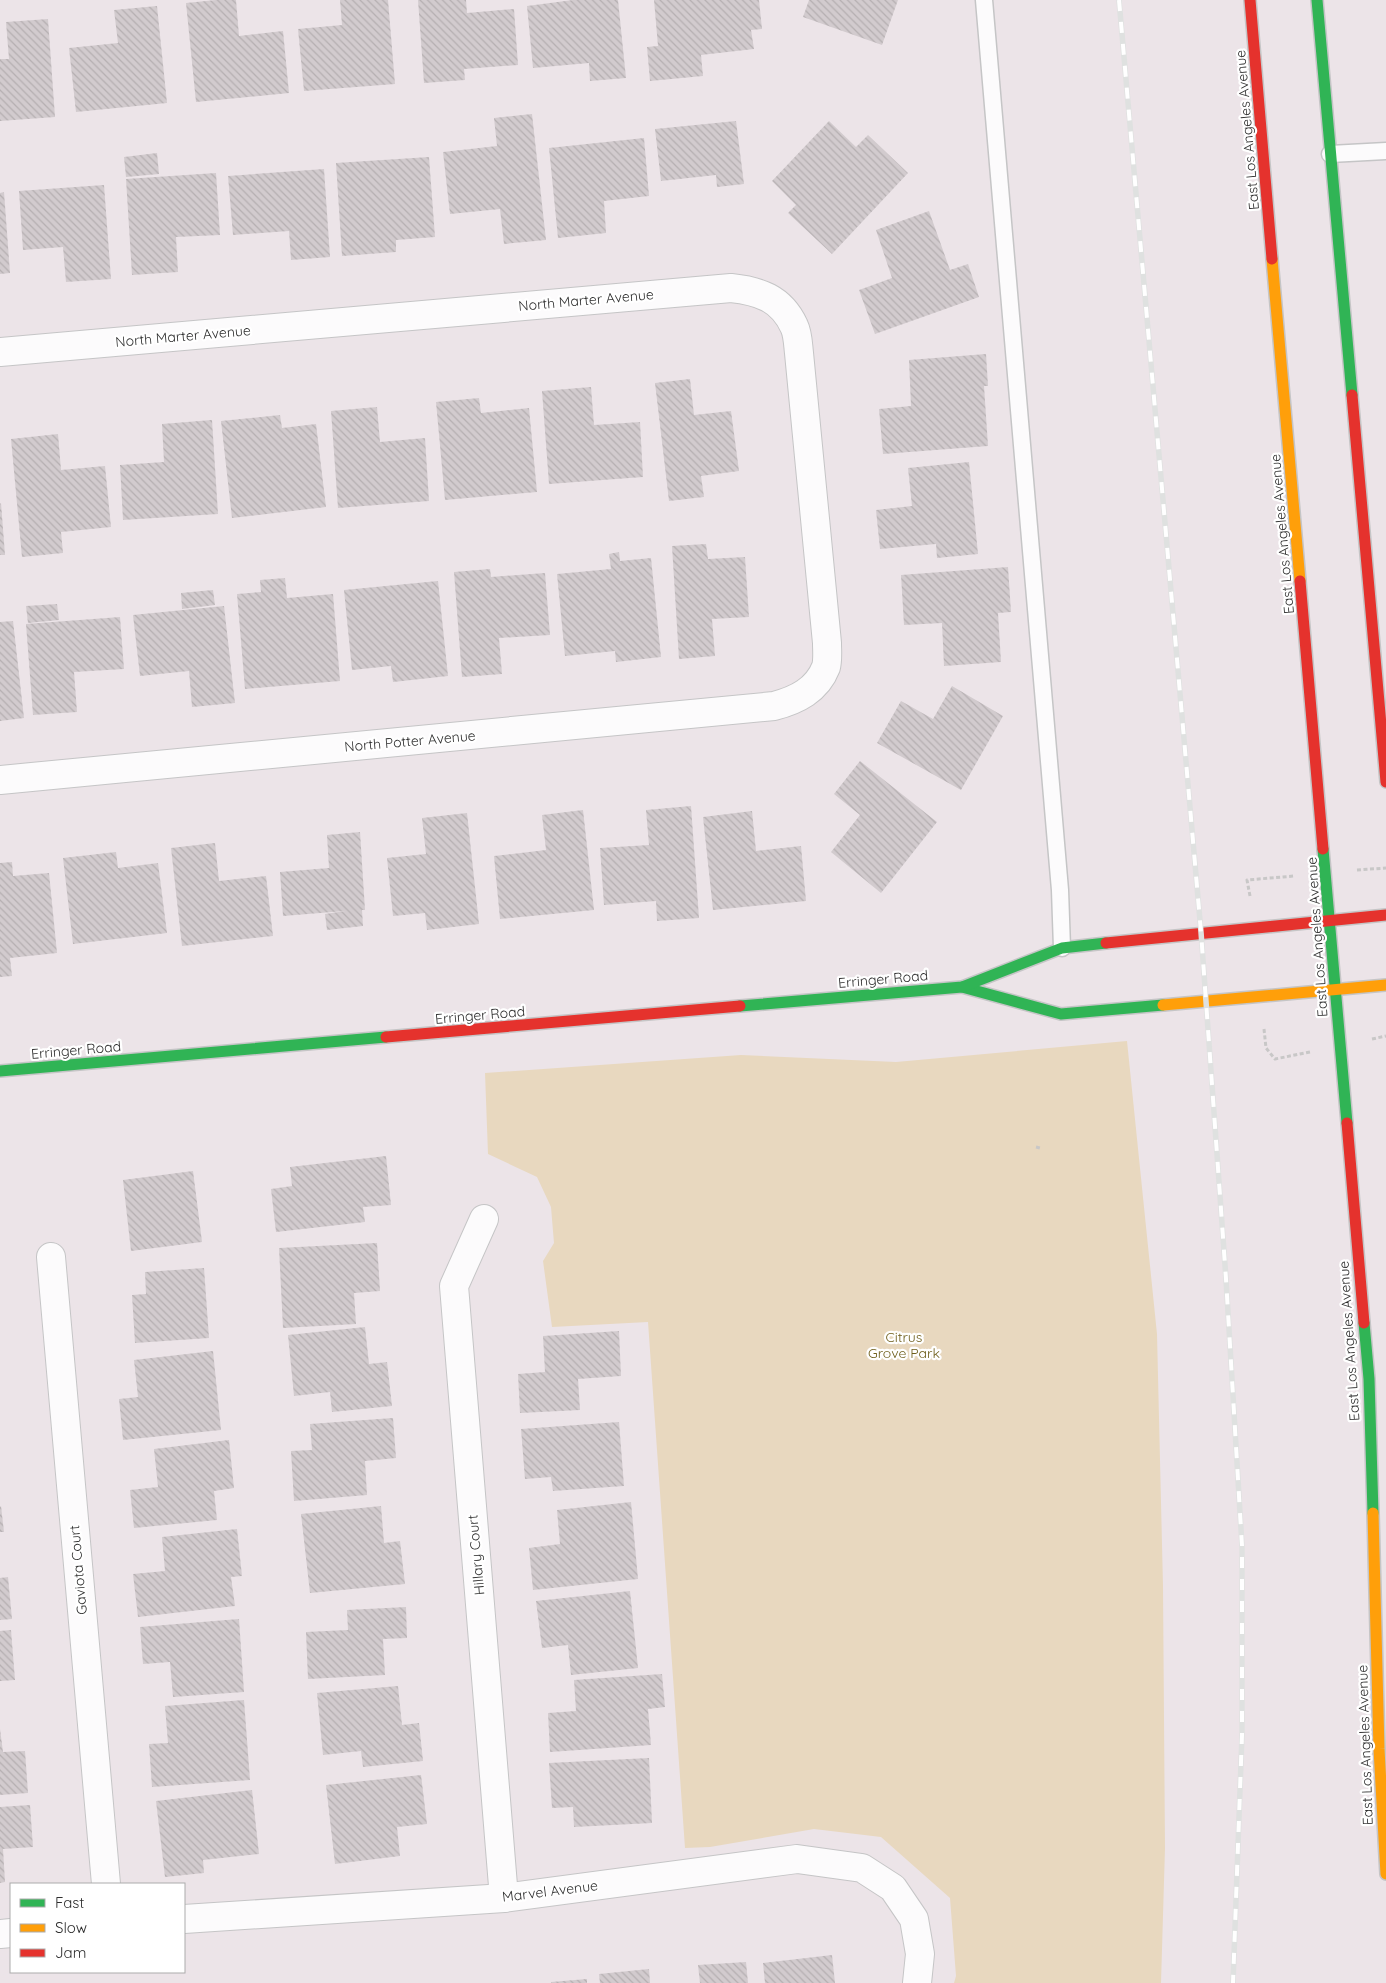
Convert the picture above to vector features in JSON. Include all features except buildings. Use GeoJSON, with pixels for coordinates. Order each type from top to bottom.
{"type":"FeatureCollection","features":[{"type":"Feature","properties":{"kind":"main road","name":"East Los Angeles Avenue"},"geometry":{"type":"LineString","coordinates":[[1250,0],[1331,920],[1369,1379],[1379,1749],[1386,1874]]}},
{"type":"Feature","properties":{"kind":"main road"},"geometry":{"type":"LineString","coordinates":[[1317,0],[1330,154],[1378,623],[1386,782]]}},
{"type":"Feature","properties":{"kind":"main road","name":"Erringer Road"},"geometry":{"type":"LineString","coordinates":[[0,1071],[962,987],[1062,948],[1386,915]]}},
{"type":"Feature","properties":{"kind":"main road","name":"Erringer Road"},"geometry":{"type":"LineString","coordinates":[[962,987],[1061,1014],[1386,985]]}},
{"type":"Feature","properties":{"kind":"street","name":"North Marter Avenue"},"geometry":{"type":"LineString","coordinates":[[0,352],[731,288],[757,291],[780,305],[795,327],[799,353],[827,643],[826,666],[814,685]]}},
{"type":"Feature","properties":{"kind":"street","name":"North Potter Avenue"},"geometry":{"type":"LineString","coordinates":[[0,780],[774,706],[797,700],[814,685]]}},
{"type":"Feature","properties":{"kind":"street","name":"Hillary Court"},"geometry":{"type":"LineString","coordinates":[[484,1219],[454,1286],[504,1898]]}},
{"type":"Feature","properties":{"kind":"street","name":"Gaviota Court"},"geometry":{"type":"LineString","coordinates":[[51,1257],[106,1883]]}},
{"type":"Feature","properties":{"kind":"street","name":"Marvel Avenue"},"geometry":{"type":"LineString","coordinates":[[185,1919],[504,1898],[797,1860],[862,1868],[894,1888],[914,1919],[920,1954],[917,1983]]}},
{"type":"Feature","properties":{"kind":"lane"},"geometry":{"type":"LineString","coordinates":[[984,0],[1060,890],[1062,948]]}},
{"type":"Feature","properties":{"kind":"lane"},"geometry":{"type":"LineString","coordinates":[[1330,154],[1386,150]]}},
{"type":"Feature","properties":{"kind":"green space","name":"Citrus Grove Park"},"geometry":{"type":"Polygon","coordinates":[[[1127,1041],[1157,1334],[1163,1586],[1165,1848],[1161,1983],[954,1983],[956,1976],[950,1898],[881,1837],[814,1829],[710,1847],[685,1848],[648,1322],[552,1327],[543,1261],[554,1243],[551,1207],[537,1177],[488,1154],[485,1073],[741,1055],[896,1062],[1127,1041]]]}},
{"type":"Feature","properties":{"kind":"railway"},"geometry":{"type":"LineString","coordinates":[[1119,0],[1201,932],[1226,1279],[1242,1546],[1242,1735],[1233,1983]]}},
{"type":"Feature","properties":{"kind":"traffic: fast"},"geometry":{"type":"LineString","coordinates":[[1317,0],[1352,395]]}},
{"type":"Feature","properties":{"kind":"traffic: fast"},"geometry":{"type":"LineString","coordinates":[[1323,849],[1347,1123]]}},
{"type":"Feature","properties":{"kind":"traffic: fast"},"geometry":{"type":"LineString","coordinates":[[740,1006],[962,987],[1062,948],[1106,943]]}},
{"type":"Feature","properties":{"kind":"traffic: fast"},"geometry":{"type":"LineString","coordinates":[[962,987],[1061,1014],[1163,1005]]}},
{"type":"Feature","properties":{"kind":"traffic: fast"},"geometry":{"type":"LineString","coordinates":[[0,1071],[386,1037]]}},
{"type":"Feature","properties":{"kind":"traffic: fast"},"geometry":{"type":"LineString","coordinates":[[1364,1323],[1369,1379],[1373,1513]]}},
{"type":"Feature","properties":{"kind":"traffic: slow"},"geometry":{"type":"LineString","coordinates":[[1272,259],[1300,581]]}},
{"type":"Feature","properties":{"kind":"traffic: slow"},"geometry":{"type":"LineString","coordinates":[[1163,1005],[1386,985]]}},
{"type":"Feature","properties":{"kind":"traffic: slow"},"geometry":{"type":"LineString","coordinates":[[1373,1513],[1379,1749],[1386,1874]]}},
{"type":"Feature","properties":{"kind":"traffic: jam"},"geometry":{"type":"LineString","coordinates":[[1250,0],[1272,259]]}},
{"type":"Feature","properties":{"kind":"traffic: jam"},"geometry":{"type":"LineString","coordinates":[[1352,395],[1386,782]]}},
{"type":"Feature","properties":{"kind":"traffic: jam"},"geometry":{"type":"LineString","coordinates":[[1300,581],[1323,849]]}},
{"type":"Feature","properties":{"kind":"traffic: jam"},"geometry":{"type":"LineString","coordinates":[[1106,943],[1386,915]]}},
{"type":"Feature","properties":{"kind":"traffic: jam"},"geometry":{"type":"LineString","coordinates":[[386,1037],[740,1006]]}},
{"type":"Feature","properties":{"kind":"traffic: jam"},"geometry":{"type":"LineString","coordinates":[[1347,1123],[1364,1323]]}}]}
